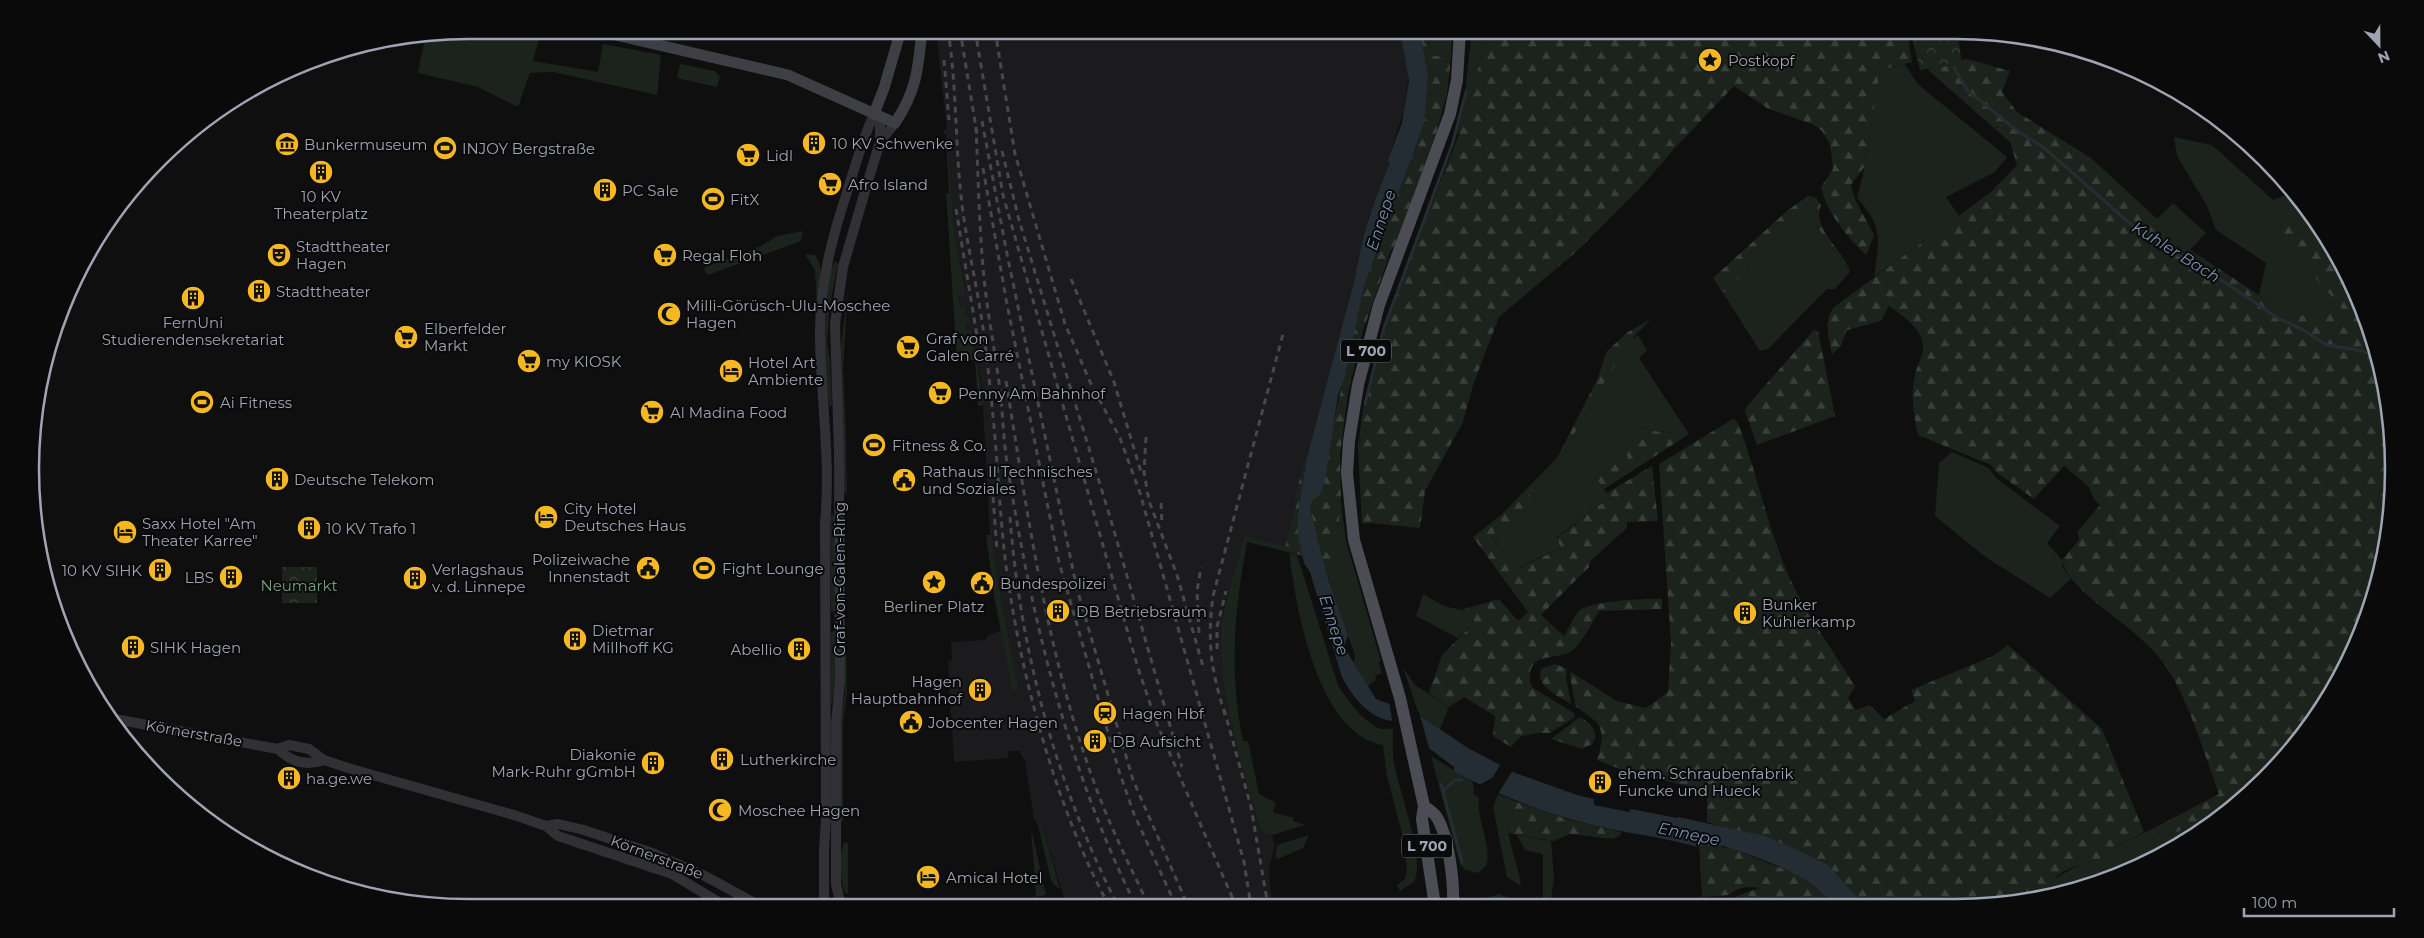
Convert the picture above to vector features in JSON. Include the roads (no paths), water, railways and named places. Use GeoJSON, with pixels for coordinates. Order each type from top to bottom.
{"type":"FeatureCollection","features":[{"type":"Feature","properties":{"kind":"main road"},"geometry":{"type":"LineString","coordinates":[[633,39],[788,75],[895,123],[911,96],[918,71],[921,39]]}},
{"type":"Feature","properties":{"kind":"main road"},"geometry":{"type":"LineString","coordinates":[[874,114],[898,39]]}},
{"type":"Feature","properties":{"kind":"main road","name":"L 700"},"geometry":{"type":"LineString","coordinates":[[1434,899],[1422,819],[1424,806],[1400,698],[1354,540],[1347,473],[1349,441],[1358,385],[1379,305],[1450,114],[1457,80],[1459,39]]}},
{"type":"Feature","properties":{"kind":"main road","name":"L 700"},"geometry":{"type":"LineString","coordinates":[[1424,806],[1436,816],[1442,828],[1450,866],[1453,899]]}},
{"type":"Feature","properties":{"kind":"street"},"geometry":{"type":"LineString","coordinates":[[874,114],[880,121],[880,142]]}},
{"type":"Feature","properties":{"kind":"street","name":"Graf-von-Galen-Ring"},"geometry":{"type":"LineString","coordinates":[[824,899],[826,819],[825,523],[828,504],[827,429],[820,336],[824,288],[830,250],[864,136],[874,114]]}},
{"type":"Feature","properties":{"kind":"street"},"geometry":{"type":"LineString","coordinates":[[880,142],[895,123]]}},
{"type":"Feature","properties":{"kind":"street","name":"Graf-von-Galen-Ring"},"geometry":{"type":"LineString","coordinates":[[839,899],[836,884],[836,722],[840,681],[839,453],[834,344],[839,290],[880,142]]}},
{"type":"Feature","properties":{"kind":"street","name":"Körnerstraße"},"geometry":{"type":"LineString","coordinates":[[120,720],[278,749],[288,758],[312,764],[324,760],[546,826],[558,836],[672,874],[714,899]]}},
{"type":"Feature","properties":{"kind":"street","name":"Körnerstraße"},"geometry":{"type":"LineString","coordinates":[[546,826],[558,824],[584,830],[655,854],[698,872],[747,899]]}},
{"type":"Feature","properties":{"kind":"water","name":"Ennepe"},"geometry":{"type":"Polygon","coordinates":[[[1402,39],[1422,39],[1428,76],[1424,124],[1364,286],[1345,376],[1338,395],[1325,481],[1320,495],[1313,500],[1310,508],[1328,579],[1348,635],[1344,647],[1376,699],[1419,715],[1468,748],[1513,772],[1577,795],[1594,799],[1594,805],[1629,812],[1631,809],[1678,817],[1765,836],[1827,864],[1859,899],[1827,899],[1813,885],[1799,876],[1767,861],[1723,846],[1715,847],[1699,844],[1697,847],[1596,826],[1541,810],[1506,796],[1454,771],[1454,767],[1393,721],[1376,716],[1369,711],[1356,699],[1342,677],[1310,572],[1304,563],[1298,536],[1298,514],[1307,457],[1355,278],[1364,234],[1373,205],[1390,163],[1387,162],[1402,123],[1409,81],[1402,39]]]}},
{"type":"Feature","properties":{"kind":"waterway","name":"Kuhler Bach"},"geometry":{"type":"LineString","coordinates":[[1954,67],[1967,90],[2020,133],[2042,146],[2134,227],[2208,271],[2279,319],[2300,328],[2327,345],[2362,351],[2370,354]]}},
{"type":"Feature","properties":{"kind":"waterway"},"geometry":{"type":"LineString","coordinates":[[1365,404],[1384,328],[1453,142],[1466,92]]}},
{"type":"Feature","properties":{"kind":"waterway"},"geometry":{"type":"LineString","coordinates":[[1444,790],[1455,780],[1462,780]]}},
{"type":"Feature","properties":{"kind":"waterway"},"geometry":{"type":"LineString","coordinates":[[1441,784],[1462,862]]}},
{"type":"Feature","properties":{"kind":"railway"},"geometry":{"type":"LineString","coordinates":[[949,39],[962,205],[985,342],[1004,549],[1018,639],[1028,686],[1055,779],[1089,866],[1106,899]]}},
{"type":"Feature","properties":{"kind":"railway"},"geometry":{"type":"LineString","coordinates":[[961,39],[977,134]]}},
{"type":"Feature","properties":{"kind":"railway"},"geometry":{"type":"LineString","coordinates":[[977,39],[1003,195],[1138,668],[1157,724],[1233,899]]}},
{"type":"Feature","properties":{"kind":"railway"},"geometry":{"type":"LineString","coordinates":[[996,39],[1015,154],[1065,324],[1091,384],[1120,438],[1140,493],[1244,862],[1250,899]]}},
{"type":"Feature","properties":{"kind":"railway"},"geometry":{"type":"LineString","coordinates":[[944,60],[949,120]]}},
{"type":"Feature","properties":{"kind":"railway"},"geometry":{"type":"LineString","coordinates":[[982,121],[1007,254],[1077,589],[1133,780],[1185,899]]}},
{"type":"Feature","properties":{"kind":"railway"},"geometry":{"type":"LineString","coordinates":[[976,127],[984,282],[1000,393],[1007,463],[1028,577],[1040,634],[1071,745],[1090,800],[1133,899]]}},
{"type":"Feature","properties":{"kind":"railway"},"geometry":{"type":"LineString","coordinates":[[1002,151],[1019,220],[1110,517],[1182,767]]}},
{"type":"Feature","properties":{"kind":"railway"},"geometry":{"type":"LineString","coordinates":[[983,168],[1006,299],[1059,562],[1119,771],[1134,814],[1173,899]]}},
{"type":"Feature","properties":{"kind":"railway"},"geometry":{"type":"LineString","coordinates":[[956,209],[978,342]]}},
{"type":"Feature","properties":{"kind":"railway"},"geometry":{"type":"LineString","coordinates":[[1071,279],[1114,382],[1141,472]]}},
{"type":"Feature","properties":{"kind":"railway"},"geometry":{"type":"LineString","coordinates":[[1225,715],[1213,670],[1210,643],[1213,596],[1283,334]]}},
{"type":"Feature","properties":{"kind":"railway"},"geometry":{"type":"LineString","coordinates":[[1006,381],[1031,534],[1064,686],[1078,736],[1101,801],[1146,899]]}},
{"type":"Feature","properties":{"kind":"railway"},"geometry":{"type":"LineString","coordinates":[[1146,437],[1144,472],[1149,501],[1177,575],[1204,670]]}},
{"type":"Feature","properties":{"kind":"railway"},"geometry":{"type":"LineString","coordinates":[[993,497],[997,551]]}},
{"type":"Feature","properties":{"kind":"railway"},"geometry":{"type":"LineString","coordinates":[[1161,503],[1162,525]]}},
{"type":"Feature","properties":{"kind":"railway"},"geometry":{"type":"LineString","coordinates":[[1010,517],[1023,618],[1032,668],[1045,717],[1077,814],[1096,861],[1115,899]]}},
{"type":"Feature","properties":{"kind":"railway"},"geometry":{"type":"LineString","coordinates":[[1199,633],[1197,591],[1201,567]]}},
{"type":"Feature","properties":{"kind":"railway"},"geometry":{"type":"LineString","coordinates":[[1217,649],[1217,627],[1226,591]]}},
{"type":"Feature","properties":{"kind":"railway"},"geometry":{"type":"LineString","coordinates":[[1224,709],[1251,807],[1267,899]]}},
{"type":"Feature","properties":{"kind":"place","name":"Postkopf"},"geometry":{"type":"Point","coordinates":[1710,60]}},
{"type":"Feature","properties":{"kind":"place","name":"10 KV Schwenke"},"geometry":{"type":"Point","coordinates":[814,143]}},
{"type":"Feature","properties":{"kind":"place","name":"Bunkermuseum"},"geometry":{"type":"Point","coordinates":[287,144]}},
{"type":"Feature","properties":{"kind":"place","name":"INJOY Bergstraße"},"geometry":{"type":"Point","coordinates":[445,148]}},
{"type":"Feature","properties":{"kind":"place","name":"Lidl"},"geometry":{"type":"Point","coordinates":[748,155]}},
{"type":"Feature","properties":{"kind":"place","name":"10 KV Theaterplatz"},"geometry":{"type":"Point","coordinates":[321,172]}},
{"type":"Feature","properties":{"kind":"place","name":"Afro Island"},"geometry":{"type":"Point","coordinates":[830,184]}},
{"type":"Feature","properties":{"kind":"place","name":"PC Sale"},"geometry":{"type":"Point","coordinates":[605,190]}},
{"type":"Feature","properties":{"kind":"place","name":"FitX"},"geometry":{"type":"Point","coordinates":[713,199]}},
{"type":"Feature","properties":{"kind":"place","name":"Stadttheater Hagen"},"geometry":{"type":"Point","coordinates":[279,255]}},
{"type":"Feature","properties":{"kind":"place","name":"Regal Floh"},"geometry":{"type":"Point","coordinates":[665,255]}},
{"type":"Feature","properties":{"kind":"place","name":"Stadttheater"},"geometry":{"type":"Point","coordinates":[259,291]}},
{"type":"Feature","properties":{"kind":"place","name":"FernUni Studierendensekretariat"},"geometry":{"type":"Point","coordinates":[193,298]}},
{"type":"Feature","properties":{"kind":"place","name":"Milli-Görüsch-Ulu-Moschee Hagen"},"geometry":{"type":"Point","coordinates":[669,314]}},
{"type":"Feature","properties":{"kind":"place","name":"Elberfelder Markt"},"geometry":{"type":"Point","coordinates":[406,337]}},
{"type":"Feature","properties":{"kind":"place","name":"Graf von Galen Carré"},"geometry":{"type":"Point","coordinates":[908,347]}},
{"type":"Feature","properties":{"kind":"place","name":"my KIOSK"},"geometry":{"type":"Point","coordinates":[529,361]}},
{"type":"Feature","properties":{"kind":"place","name":"Hotel Art Ambiente"},"geometry":{"type":"Point","coordinates":[731,371]}},
{"type":"Feature","properties":{"kind":"place","name":"Penny Am Bahnhof"},"geometry":{"type":"Point","coordinates":[940,393]}},
{"type":"Feature","properties":{"kind":"place","name":"Ai Fitness"},"geometry":{"type":"Point","coordinates":[202,402]}},
{"type":"Feature","properties":{"kind":"place","name":"Al Madina Food"},"geometry":{"type":"Point","coordinates":[652,412]}},
{"type":"Feature","properties":{"kind":"place","name":"Fitness & Co."},"geometry":{"type":"Point","coordinates":[874,445]}},
{"type":"Feature","properties":{"kind":"place","name":"Deutsche Telekom"},"geometry":{"type":"Point","coordinates":[277,479]}},
{"type":"Feature","properties":{"kind":"place","name":"Rathaus II Technisches und Soziales"},"geometry":{"type":"Point","coordinates":[904,480]}},
{"type":"Feature","properties":{"kind":"place","name":"City Hotel Deutsches Haus"},"geometry":{"type":"Point","coordinates":[546,517]}},
{"type":"Feature","properties":{"kind":"place","name":"10 KV Trafo 1"},"geometry":{"type":"Point","coordinates":[309,528]}},
{"type":"Feature","properties":{"kind":"place","name":"Saxx Hotel \"Am Theater Karree\""},"geometry":{"type":"Point","coordinates":[125,532]}},
{"type":"Feature","properties":{"kind":"place","name":"Polizeiwache Innenstadt"},"geometry":{"type":"Point","coordinates":[648,568]}},
{"type":"Feature","properties":{"kind":"place","name":"Fight Lounge"},"geometry":{"type":"Point","coordinates":[704,568]}},
{"type":"Feature","properties":{"kind":"place","name":"10 KV SIHK"},"geometry":{"type":"Point","coordinates":[160,570]}},
{"type":"Feature","properties":{"kind":"place","name":"LBS"},"geometry":{"type":"Point","coordinates":[231,577]}},
{"type":"Feature","properties":{"kind":"place","name":"Verlagshaus v. d. Linnepe"},"geometry":{"type":"Point","coordinates":[415,578]}},
{"type":"Feature","properties":{"kind":"place","name":"Berliner Platz"},"geometry":{"type":"Point","coordinates":[934,582]}},
{"type":"Feature","properties":{"kind":"place","name":"Bundespolizei"},"geometry":{"type":"Point","coordinates":[982,583]}},
{"type":"Feature","properties":{"kind":"place","name":"DB Betriebsraum"},"geometry":{"type":"Point","coordinates":[1058,611]}},
{"type":"Feature","properties":{"kind":"place","name":"Bunker Kuhlerkamp"},"geometry":{"type":"Point","coordinates":[1745,613]}},
{"type":"Feature","properties":{"kind":"place","name":"Dietmar Millhoff KG"},"geometry":{"type":"Point","coordinates":[575,639]}},
{"type":"Feature","properties":{"kind":"place","name":"SIHK Hagen"},"geometry":{"type":"Point","coordinates":[133,647]}},
{"type":"Feature","properties":{"kind":"place","name":"Abellio"},"geometry":{"type":"Point","coordinates":[799,649]}},
{"type":"Feature","properties":{"kind":"place","name":"Hagen Hauptbahnhof"},"geometry":{"type":"Point","coordinates":[980,690]}},
{"type":"Feature","properties":{"kind":"place","name":"Hagen Hbf"},"geometry":{"type":"Point","coordinates":[1105,713]}},
{"type":"Feature","properties":{"kind":"place","name":"Jobcenter Hagen"},"geometry":{"type":"Point","coordinates":[911,722]}},
{"type":"Feature","properties":{"kind":"place","name":"DB Aufsicht"},"geometry":{"type":"Point","coordinates":[1095,741]}},
{"type":"Feature","properties":{"kind":"place","name":"Lutherkirche"},"geometry":{"type":"Point","coordinates":[722,759]}},
{"type":"Feature","properties":{"kind":"place","name":"Diakonie Mark-Ruhr gGmbH"},"geometry":{"type":"Point","coordinates":[653,763]}},
{"type":"Feature","properties":{"kind":"place","name":"ha.ge.we"},"geometry":{"type":"Point","coordinates":[289,778]}},
{"type":"Feature","properties":{"kind":"place","name":"ehem. Schraubenfabrik Funcke und Hueck"},"geometry":{"type":"Point","coordinates":[1600,782]}},
{"type":"Feature","properties":{"kind":"place","name":"Moschee Hagen"},"geometry":{"type":"Point","coordinates":[720,810]}},
{"type":"Feature","properties":{"kind":"place","name":"Amical Hotel"},"geometry":{"type":"Point","coordinates":[928,877]}},
{"type":"Feature","properties":{"kind":"park label","name":"Neumarkt"},"geometry":{"type":"Point","coordinates":[299,585]}}]}
